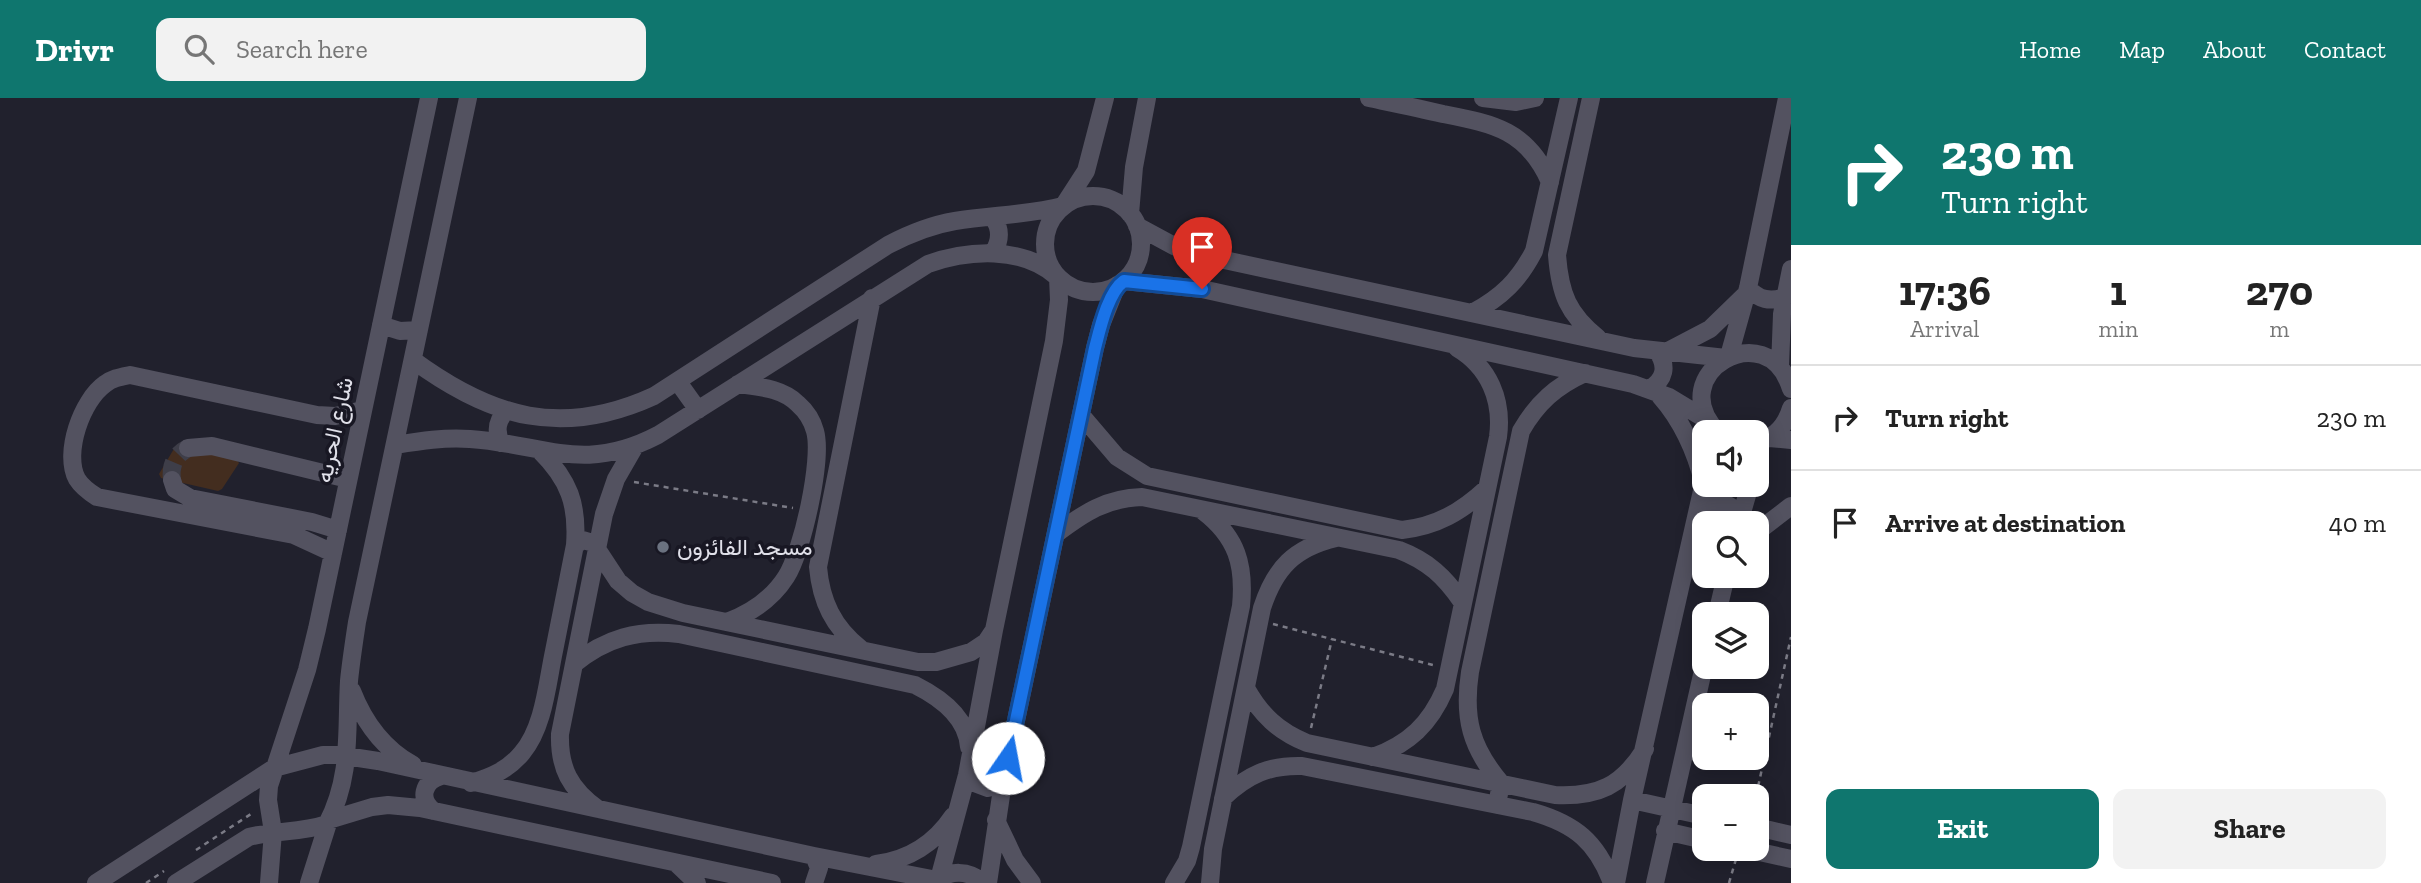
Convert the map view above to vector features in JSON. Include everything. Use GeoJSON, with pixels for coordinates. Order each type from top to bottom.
{"type":"FeatureCollection","features":[{"type":"Feature","properties":{"kind":"street","name":"شارع الحريه"},"geometry":{"type":"LineString","coordinates":[[269,883],[273,832],[268,800],[274,768],[307,670],[429,98]]}},
{"type":"Feature","properties":{"kind":"street"},"geometry":{"type":"LineString","coordinates":[[309,883],[341,791],[348,757],[349,684],[357,622],[468,98]]}},
{"type":"Feature","properties":{"kind":"street"},"geometry":{"type":"LineString","coordinates":[[937,880],[967,775],[1054,341],[1059,300],[1057,276],[1049,265],[1044,239],[1054,215],[1064,205],[1086,171],[1105,98]]}},
{"type":"Feature","properties":{"kind":"street"},"geometry":{"type":"LineString","coordinates":[[1369,98],[1492,124],[1522,141],[1534,153],[1550,182]]}},
{"type":"Feature","properties":{"kind":"street"},"geometry":{"type":"LineString","coordinates":[[1491,100],[1516,102],[1535,98]]}},
{"type":"Feature","properties":{"kind":"street"},"geometry":{"type":"LineString","coordinates":[[1472,313],[1493,302],[1510,288],[1524,271],[1534,251],[1569,98]]}},
{"type":"Feature","properties":{"kind":"street"},"geometry":{"type":"LineString","coordinates":[[1591,98],[1557,256],[1559,281],[1567,304],[1581,324],[1601,341]]}},
{"type":"Feature","properties":{"kind":"street"},"geometry":{"type":"LineString","coordinates":[[1708,420],[1702,407],[1702,392],[1710,372],[1727,357],[1747,291],[1787,98]]}},
{"type":"Feature","properties":{"kind":"street"},"geometry":{"type":"LineString","coordinates":[[396,446],[448,438],[588,456],[635,446],[658,435],[928,264],[948,257],[993,253],[1029,260],[1045,266],[1076,289],[1086,292],[1108,290],[1131,274],[1139,256],[1141,246],[1134,220],[1133,167],[1150,100]]}},
{"type":"Feature","properties":{"kind":"street"},"geometry":{"type":"LineString","coordinates":[[1491,100],[1498,114],[1492,124]]}},
{"type":"Feature","properties":{"kind":"street"},"geometry":{"type":"LineString","coordinates":[[413,360],[457,391],[507,411],[564,419],[595,417],[625,409],[678,382],[888,245],[930,227],[953,221],[1044,211],[1075,199],[1099,196],[1121,206],[1134,220],[1174,246],[1210,257],[1661,352],[1727,357],[1742,353],[1756,354],[1769,359],[1787,379]]}},
{"type":"Feature","properties":{"kind":"street"},"geometry":{"type":"LineString","coordinates":[[993,217],[999,231],[993,253]]}},
{"type":"Feature","properties":{"kind":"street"},"geometry":{"type":"LineString","coordinates":[[1534,251],[1544,259],[1557,256]]}},
{"type":"Feature","properties":{"kind":"street"},"geometry":{"type":"LineString","coordinates":[[1202,289],[1200,271],[1210,257]]}},
{"type":"Feature","properties":{"kind":"street"},"geometry":{"type":"LineString","coordinates":[[1787,379],[1780,332],[1791,269]]}},
{"type":"Feature","properties":{"kind":"street"},"geometry":{"type":"LineString","coordinates":[[1121,283],[1202,289],[1585,373],[1652,390],[1682,404],[1702,420]]}},
{"type":"Feature","properties":{"kind":"street"},"geometry":{"type":"LineString","coordinates":[[96,883],[274,768],[323,755],[348,757],[433,774],[937,880],[947,874],[965,873],[986,883],[1003,782],[1101,325],[1121,283]]}},
{"type":"Feature","properties":{"kind":"street"},"geometry":{"type":"LineString","coordinates":[[1747,291],[1769,300],[1785,297]]}},
{"type":"Feature","properties":{"kind":"street"},"geometry":{"type":"LineString","coordinates":[[1661,352],[1688,342],[1710,329],[1747,291]]}},
{"type":"Feature","properties":{"kind":"street"},"geometry":{"type":"LineString","coordinates":[[864,651],[848,639],[830,614],[820,586],[818,567],[872,298]]}},
{"type":"Feature","properties":{"kind":"street"},"geometry":{"type":"LineString","coordinates":[[381,325],[400,331],[419,330]]}},
{"type":"Feature","properties":{"kind":"street"},"geometry":{"type":"LineString","coordinates":[[1373,757],[1410,739],[1437,708],[1445,689],[1500,425],[1499,405],[1488,377],[1468,355],[1451,344]]}},
{"type":"Feature","properties":{"kind":"street"},"geometry":{"type":"LineString","coordinates":[[1652,390],[1664,372],[1661,352]]}},
{"type":"Feature","properties":{"kind":"street"},"geometry":{"type":"LineString","coordinates":[[1497,805],[1501,783],[1478,752],[1471,733],[1466,695],[1521,431],[1541,402],[1554,390],[1585,373]]}},
{"type":"Feature","properties":{"kind":"street"},"geometry":{"type":"LineString","coordinates":[[333,553],[294,535],[97,497],[86,490],[77,479],[73,467],[75,437],[81,418],[102,386],[115,378],[130,375],[317,415],[335,416],[363,410]]}},
{"type":"Feature","properties":{"kind":"street"},"geometry":{"type":"LineString","coordinates":[[678,382],[698,410]]}},
{"type":"Feature","properties":{"kind":"street"},"geometry":{"type":"LineString","coordinates":[[727,622],[744,615],[774,593],[795,562],[817,449],[815,431],[808,415],[796,401],[781,392],[738,384]]}},
{"type":"Feature","properties":{"kind":"street"},"geometry":{"type":"LineString","coordinates":[[1652,390],[1669,406],[1692,446]]}},
{"type":"Feature","properties":{"kind":"street"},"geometry":{"type":"LineString","coordinates":[[1769,436],[1780,429],[1791,408]]}},
{"type":"Feature","properties":{"kind":"street"},"geometry":{"type":"LineString","coordinates":[[501,443],[498,422],[507,411]]}},
{"type":"Feature","properties":{"kind":"street"},"geometry":{"type":"LineString","coordinates":[[1082,416],[1117,457],[1147,476],[1402,530],[1420,528],[1455,515],[1487,488]]}},
{"type":"Feature","properties":{"kind":"street"},"geometry":{"type":"LineString","coordinates":[[1500,425],[1512,423],[1521,431]]}},
{"type":"Feature","properties":{"kind":"street"},"geometry":{"type":"LineString","coordinates":[[1769,440],[1791,440]]}},
{"type":"Feature","properties":{"kind":"street"},"geometry":{"type":"LineString","coordinates":[[188,448],[212,446],[348,479]]}},
{"type":"Feature","properties":{"kind":"street"},"geometry":{"type":"LineString","coordinates":[[601,811],[573,786],[564,770],[559,752],[560,734],[609,497],[635,446]]}},
{"type":"Feature","properties":{"kind":"street"},"geometry":{"type":"LineString","coordinates":[[471,783],[491,777],[508,767],[522,753],[533,736],[547,684],[577,524],[574,503],[566,484],[555,466],[540,451]]}},
{"type":"Feature","properties":{"kind":"street"},"geometry":{"type":"LineString","coordinates":[[1142,497],[1137,492],[1136,484],[1140,478],[1147,476]]}},
{"type":"Feature","properties":{"kind":"street"},"geometry":{"type":"LineString","coordinates":[[172,480],[175,489],[190,498],[312,522],[338,530]]}},
{"type":"Feature","properties":{"kind":"street"},"geometry":{"type":"LineString","coordinates":[[1056,534],[1089,510],[1106,502],[1142,497],[1399,550],[1426,562],[1438,572],[1462,602]]}},
{"type":"Feature","properties":{"kind":"street"},"geometry":{"type":"LineString","coordinates":[[1699,511],[1702,497]]}},
{"type":"Feature","properties":{"kind":"street"},"geometry":{"type":"LineString","coordinates":[[1699,511],[1711,503],[1726,503],[1735,511]]}},
{"type":"Feature","properties":{"kind":"street"},"geometry":{"type":"LineString","coordinates":[[1769,523],[1791,506]]}},
{"type":"Feature","properties":{"kind":"street"},"geometry":{"type":"LineString","coordinates":[[1174,883],[1187,862],[1241,606],[1243,583],[1235,548],[1220,526],[1200,509]]}},
{"type":"Feature","properties":{"kind":"street"},"geometry":{"type":"LineString","coordinates":[[1399,550],[1404,543],[1402,530]]}},
{"type":"Feature","properties":{"kind":"street"},"geometry":{"type":"LineString","coordinates":[[1187,862],[1194,870],[1210,874],[1223,798],[1269,588],[1290,559],[1304,549],[1338,538]]}},
{"type":"Feature","properties":{"kind":"street"},"geometry":{"type":"LineString","coordinates":[[575,545],[587,540],[593,543],[618,581],[632,593],[665,609],[918,662],[936,662],[971,652],[986,642],[994,630]]}},
{"type":"Feature","properties":{"kind":"street"},"geometry":{"type":"LineString","coordinates":[[1614,883],[1692,542]]}},
{"type":"Feature","properties":{"kind":"street"},"geometry":{"type":"LineString","coordinates":[[795,562],[805,570],[818,567]]}},
{"type":"Feature","properties":{"kind":"street"},"geometry":{"type":"LineString","coordinates":[[1243,583],[1257,579],[1269,588]]}},
{"type":"Feature","properties":{"kind":"street"},"geometry":{"type":"LineString","coordinates":[[662,632],[658,620],[665,609]]}},
{"type":"Feature","properties":{"kind":"street"},"geometry":{"type":"LineString","coordinates":[[574,664],[615,639],[638,633],[662,632],[915,685],[932,693],[959,719],[968,736],[970,755]]}},
{"type":"Feature","properties":{"kind":"street"},"geometry":{"type":"LineString","coordinates":[[915,685],[922,674],[918,662]]}},
{"type":"Feature","properties":{"kind":"street"},"geometry":{"type":"LineString","coordinates":[[1655,883],[1701,679]]}},
{"type":"Feature","properties":{"kind":"street"},"geometry":{"type":"LineString","coordinates":[[349,684],[370,727],[386,745],[404,761],[433,774]]}},
{"type":"Feature","properties":{"kind":"street"},"geometry":{"type":"LineString","coordinates":[[547,684],[555,691],[569,689]]}},
{"type":"Feature","properties":{"kind":"street"},"geometry":{"type":"LineString","coordinates":[[1246,688],[1256,706],[1270,722],[1307,743],[1555,795],[1577,796],[1598,792],[1618,782],[1634,768],[1645,749]]}},
{"type":"Feature","properties":{"kind":"street"},"geometry":{"type":"LineString","coordinates":[[1445,689],[1447,694],[1454,698],[1466,695]]}},
{"type":"Feature","properties":{"kind":"street"},"geometry":{"type":"LineString","coordinates":[[1302,766],[1301,751],[1307,743]]}},
{"type":"Feature","properties":{"kind":"street"},"geometry":{"type":"LineString","coordinates":[[1223,798],[1251,775],[1267,769],[1302,766],[1533,812],[1570,826],[1585,838],[1598,853],[1614,883]]}},
{"type":"Feature","properties":{"kind":"street"},"geometry":{"type":"LineString","coordinates":[[433,774],[425,791],[426,802],[434,811]]}},
{"type":"Feature","properties":{"kind":"street"},"geometry":{"type":"LineString","coordinates":[[967,775],[979,786],[988,788],[1003,782]]}},
{"type":"Feature","properties":{"kind":"street"},"geometry":{"type":"LineString","coordinates":[[1632,800],[1692,813]]}},
{"type":"Feature","properties":{"kind":"street"},"geometry":{"type":"LineString","coordinates":[[172,876],[249,837],[273,832],[310,830],[327,824],[329,820],[388,805],[434,811],[772,883]]}},
{"type":"Feature","properties":{"kind":"street"},"geometry":{"type":"LineString","coordinates":[[866,866],[888,863],[928,844],[944,829],[957,811]]}},
{"type":"Feature","properties":{"kind":"street"},"geometry":{"type":"LineString","coordinates":[[996,820],[1015,860],[1032,883]]}},
{"type":"Feature","properties":{"kind":"street"},"geometry":{"type":"LineString","coordinates":[[1769,830],[1791,835]]}},
{"type":"Feature","properties":{"kind":"street"},"geometry":{"type":"LineString","coordinates":[[1665,831],[1692,837]]}},
{"type":"Feature","properties":{"kind":"street"},"geometry":{"type":"LineString","coordinates":[[1769,854],[1791,859]]}},
{"type":"Feature","properties":{"kind":"street"},"geometry":{"type":"LineString","coordinates":[[814,856],[819,868],[814,883]]}},
{"type":"Feature","properties":{"kind":"street"},"geometry":{"type":"LineString","coordinates":[[676,863],[697,883]]}},
{"type":"Feature","properties":{"kind":"path"},"geometry":{"type":"LineString","coordinates":[[616,479],[807,511]]}},
{"type":"Feature","properties":{"kind":"path"},"geometry":{"type":"LineString","coordinates":[[1260,621],[1449,669]]}},
{"type":"Feature","properties":{"kind":"path"},"geometry":{"type":"LineString","coordinates":[[1759,784],[1791,637]]}},
{"type":"Feature","properties":{"kind":"path"},"geometry":{"type":"LineString","coordinates":[[1307,743],[1332,639]]}},
{"type":"Feature","properties":{"kind":"path"},"geometry":{"type":"LineString","coordinates":[[189,855],[256,810]]}},
{"type":"Feature","properties":{"kind":"path"},"geometry":{"type":"LineString","coordinates":[[1729,883],[1735,861]]}},
{"type":"Feature","properties":{"kind":"path"},"geometry":{"type":"LineString","coordinates":[[146,883],[172,876]]}},
{"type":"Feature","properties":{"kind":"building"},"geometry":{"type":"Polygon","coordinates":[[[175,447],[236,459],[239,463],[218,491],[161,478],[159,474],[175,447]]]}},
{"type":"Feature","properties":{"kind":"tunnel"},"geometry":{"type":"LineString","coordinates":[[172,480],[174,461],[188,448]]}},
{"type":"Feature","properties":{"kind":"place","name":"مسجد الفائزون"},"geometry":{"type":"Point","coordinates":[663,547]}},
{"type":"Feature","properties":{"kind":"route"},"geometry":{"type":"LineString","coordinates":[[1008,758],[1095,348],[1109,304],[1118,285],[1124,281],[1202,289]]}}]}
